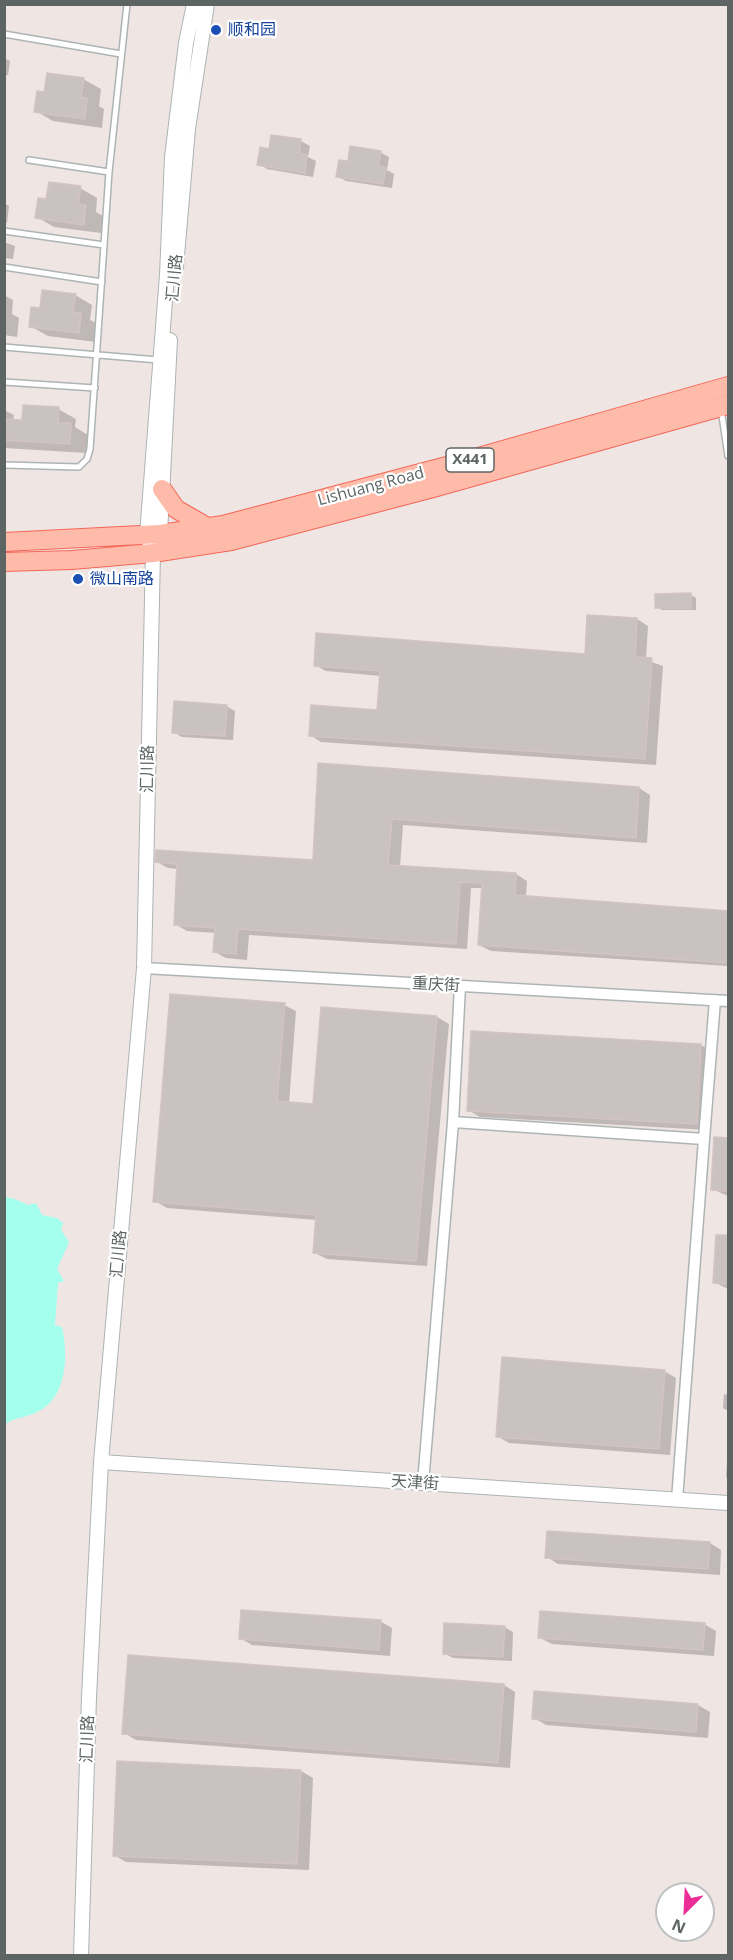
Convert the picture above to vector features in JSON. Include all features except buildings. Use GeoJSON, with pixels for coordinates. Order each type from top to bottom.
{"type":"FeatureCollection","features":[{"type":"Feature","properties":{"kind":"main road","name":"Lishuang Road"},"geometry":{"type":"LineString","coordinates":[[4,562],[72,560],[153,553],[405,478],[729,386]]}},
{"type":"Feature","properties":{"kind":"main road","name":"Lishuang Road"},"geometry":{"type":"LineString","coordinates":[[4,542],[185,532],[213,536],[433,488],[724,406]]}},
{"type":"Feature","properties":{"kind":"main road"},"geometry":{"type":"LineString","coordinates":[[156,489],[176,509],[213,536]]}},
{"type":"Feature","properties":{"kind":"street","name":"汇川路"},"geometry":{"type":"LineString","coordinates":[[81,1956],[89,1697],[101,1462],[144,968],[153,535],[164,361],[172,157],[186,43],[194,4]]}},
{"type":"Feature","properties":{"kind":"street","name":"汇川路"},"geometry":{"type":"LineString","coordinates":[[164,361],[183,173],[196,68],[207,4]]}},
{"type":"Feature","properties":{"kind":"street","name":"汇川路"},"geometry":{"type":"LineString","coordinates":[[153,535],[161,512],[156,489]]}},
{"type":"Feature","properties":{"kind":"street"},"geometry":{"type":"LineString","coordinates":[[161,512],[185,532]]}},
{"type":"Feature","properties":{"kind":"street","name":"重庆街"},"geometry":{"type":"LineString","coordinates":[[144,968],[729,1001]]}},
{"type":"Feature","properties":{"kind":"street"},"geometry":{"type":"LineString","coordinates":[[423,1483],[453,1122],[460,986]]}},
{"type":"Feature","properties":{"kind":"street"},"geometry":{"type":"LineString","coordinates":[[678,1500],[715,1000]]}},
{"type":"Feature","properties":{"kind":"street"},"geometry":{"type":"LineString","coordinates":[[453,1122],[704,1139]]}},
{"type":"Feature","properties":{"kind":"street","name":"天津街"},"geometry":{"type":"LineString","coordinates":[[101,1462],[729,1503]]}},
{"type":"Feature","properties":{"kind":"lane"},"geometry":{"type":"LineString","coordinates":[[4,465],[79,467],[87,459],[90,449],[109,172],[127,4]]}},
{"type":"Feature","properties":{"kind":"lane"},"geometry":{"type":"LineString","coordinates":[[4,34],[121,54]]}},
{"type":"Feature","properties":{"kind":"lane"},"geometry":{"type":"LineString","coordinates":[[29,160],[109,172]]}},
{"type":"Feature","properties":{"kind":"lane"},"geometry":{"type":"LineString","coordinates":[[4,231],[104,245]]}},
{"type":"Feature","properties":{"kind":"lane"},"geometry":{"type":"LineString","coordinates":[[4,267],[102,282]]}},
{"type":"Feature","properties":{"kind":"lane"},"geometry":{"type":"LineString","coordinates":[[4,347],[164,361]]}},
{"type":"Feature","properties":{"kind":"lane"},"geometry":{"type":"LineString","coordinates":[[4,382],[95,388]]}},
{"type":"Feature","properties":{"kind":"lane"},"geometry":{"type":"LineString","coordinates":[[724,406],[729,456]]}},
{"type":"Feature","properties":{"kind":"shaded area"},"geometry":{"type":"Polygon","coordinates":[[[5,1197],[28,1205],[36,1203],[42,1215],[57,1218],[63,1223],[61,1230],[69,1242],[57,1269],[64,1281],[58,1283],[55,1325],[62,1327],[64,1338],[65,1361],[61,1385],[49,1404],[39,1411],[5,1424],[5,1197]]]}},
{"type":"Feature","properties":{"kind":"place","name":"顺和园"},"geometry":{"type":"Point","coordinates":[216,30]}},
{"type":"Feature","properties":{"kind":"place","name":"微山南路"},"geometry":{"type":"Point","coordinates":[78,579]}}]}
